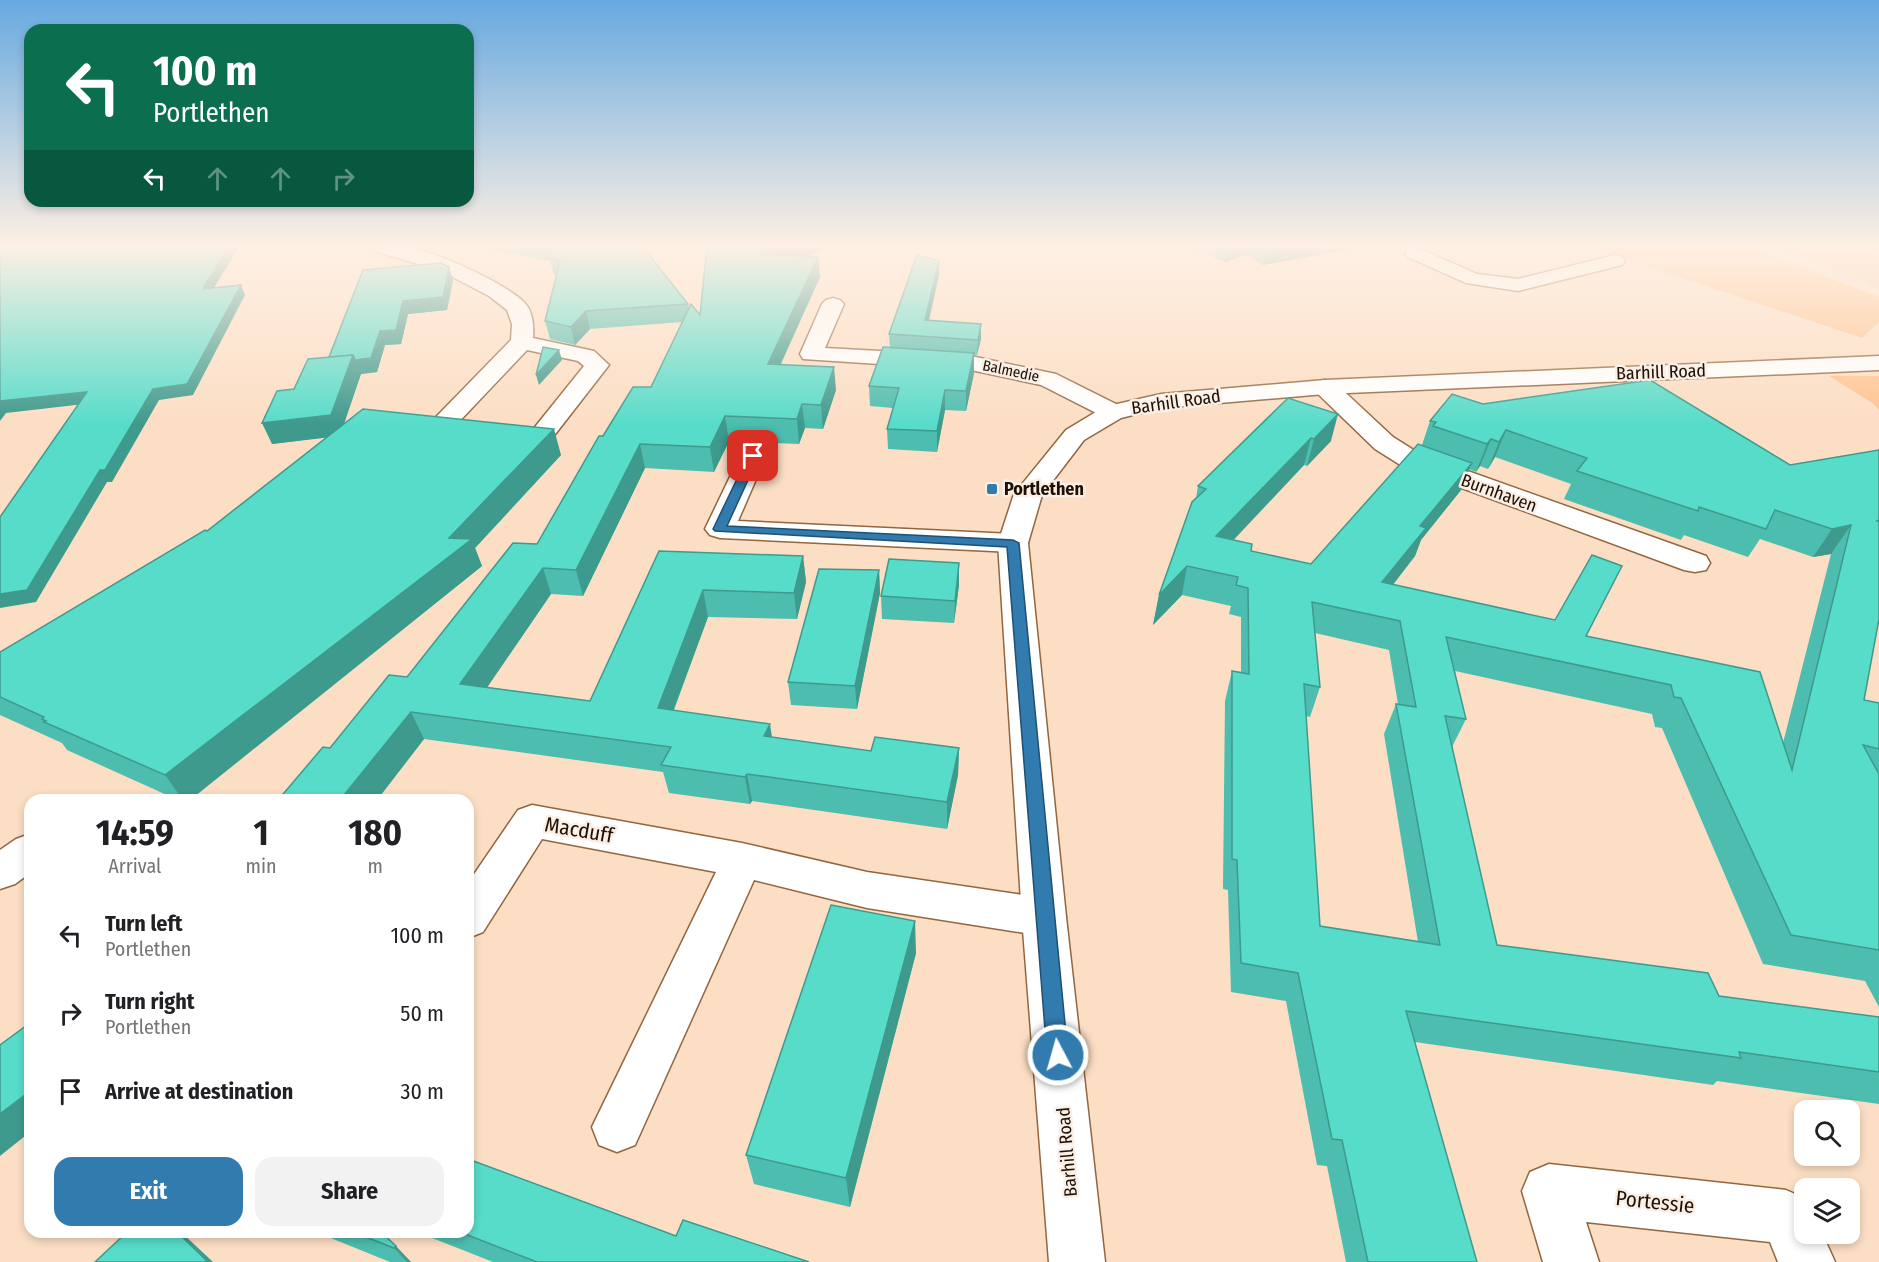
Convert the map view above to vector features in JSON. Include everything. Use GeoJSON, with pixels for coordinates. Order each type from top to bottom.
{"type":"FeatureCollection","features":[{"type":"Feature","properties":{"kind":"street"},"geometry":{"type":"LineString","coordinates":[[445,422],[522,342],[523,324],[515,306]]}},
{"type":"Feature","properties":{"kind":"street","name":"Balmedie"},"geometry":{"type":"LineString","coordinates":[[832,306],[811,354],[971,363],[1048,379],[1113,412]]}},
{"type":"Feature","properties":{"kind":"street"},"geometry":{"type":"LineString","coordinates":[[522,342],[586,356],[597,365],[544,432]]}},
{"type":"Feature","properties":{"kind":"street","name":"Barhill Road"},"geometry":{"type":"LineString","coordinates":[[1077,1262],[1044,917],[1013,543],[1028,494],[1075,435],[1113,412],[1161,401],[1325,387],[1879,363]]}},
{"type":"Feature","properties":{"kind":"street","name":"Burnhaven"},"geometry":{"type":"LineString","coordinates":[[1325,387],[1384,442],[1411,460],[1565,518],[1695,562]]}},
{"type":"Feature","properties":{"kind":"street"},"geometry":{"type":"LineString","coordinates":[[753,456],[720,529],[1013,543]]}},
{"type":"Feature","properties":{"kind":"street","name":"Macduff"},"geometry":{"type":"LineString","coordinates":[[474,910],[532,821],[742,860],[867,890],[1044,917]]}},
{"type":"Feature","properties":{"kind":"street"},"geometry":{"type":"LineString","coordinates":[[0,872],[24,855]]}},
{"type":"Feature","properties":{"kind":"street"},"geometry":{"type":"LineString","coordinates":[[617,1127],[742,860]]}},
{"type":"Feature","properties":{"kind":"street","name":"Portessie"},"geometry":{"type":"LineString","coordinates":[[1571,1262],[1549,1191],[1786,1216],[1806,1262]]}},
{"type":"Feature","properties":{"kind":"shaded area"},"geometry":{"type":"Polygon","coordinates":[[[1766,306],[1879,306],[1879,322],[1862,338],[1766,306]]]}},
{"type":"Feature","properties":{"kind":"shaded area"},"geometry":{"type":"Polygon","coordinates":[[[1829,376],[1879,376],[1879,410],[1874,404],[1829,376]]]}},
{"type":"Feature","properties":{"kind":"building"},"geometry":{"type":"Polygon","coordinates":[[[0,306],[230,306],[187,384],[153,389],[105,470],[100,470],[27,590],[0,594],[0,517],[87,392],[0,401],[0,306]]]}},
{"type":"Feature","properties":{"kind":"building"},"geometry":{"type":"Polygon","coordinates":[[[349,306],[402,306],[396,330],[380,331],[371,358],[355,360],[353,355],[329,357],[349,306]]]}},
{"type":"Feature","properties":{"kind":"building"},"geometry":{"type":"Polygon","coordinates":[[[549,306],[660,306],[586,311],[571,327],[545,321],[549,306]]]}},
{"type":"Feature","properties":{"kind":"building"},"geometry":{"type":"Polygon","coordinates":[[[690,306],[700,315],[701,306],[795,306],[768,364],[834,367],[821,405],[802,404],[797,419],[725,416],[710,447],[640,444],[576,570],[543,568],[460,684],[590,701],[659,551],[803,556],[794,593],[703,590],[658,708],[770,724],[764,736],[871,751],[875,737],[959,748],[947,802],[747,774],[745,777],[661,765],[671,747],[411,712],[345,794],[283,794],[323,747],[330,748],[389,675],[407,677],[513,543],[537,544],[599,436],[603,436],[633,387],[651,387],[690,306]]]}},
{"type":"Feature","properties":{"kind":"building"},"geometry":{"type":"Polygon","coordinates":[[[899,306],[928,306],[925,320],[981,324],[978,340],[889,334],[899,306]]]}},
{"type":"Feature","properties":{"kind":"building"},"geometry":{"type":"Polygon","coordinates":[[[543,347],[559,350],[536,375],[543,347]]]}},
{"type":"Feature","properties":{"kind":"building"},"geometry":{"type":"Polygon","coordinates":[[[883,347],[974,353],[966,391],[945,390],[937,431],[887,429],[899,388],[869,386],[883,347]]]}},
{"type":"Feature","properties":{"kind":"building"},"geometry":{"type":"Polygon","coordinates":[[[353,355],[331,415],[262,423],[277,391],[294,389],[308,359],[353,355]]]}},
{"type":"Feature","properties":{"kind":"building"},"geometry":{"type":"Polygon","coordinates":[[[1650,380],[1790,465],[1879,450],[1879,520],[1877,521],[1879,522],[1879,619],[1864,700],[1879,703],[1879,749],[1863,745],[1879,774],[1879,950],[1791,935],[1681,698],[1674,697],[1671,685],[1446,637],[1466,719],[1445,716],[1497,945],[1708,973],[1719,996],[1879,1017],[1879,1072],[1739,1052],[1741,1058],[1406,1011],[1477,1262],[1368,1262],[1342,1140],[1332,1139],[1298,973],[1241,963],[1237,860],[1232,859],[1232,671],[1249,674],[1248,588],[1236,585],[1238,577],[1187,566],[1159,595],[1192,502],[1206,489],[1198,486],[1288,398],[1338,414],[1314,439],[1311,438],[1216,536],[1252,544],[1251,551],[1311,564],[1418,444],[1472,463],[1420,526],[1426,528],[1382,582],[1555,620],[1592,555],[1622,566],[1586,636],[1760,672],[1792,770],[1851,525],[1832,529],[1775,510],[1766,529],[1699,507],[1698,511],[1577,471],[1587,458],[1506,430],[1499,442],[1491,439],[1487,444],[1433,426],[1436,422],[1430,421],[1452,394],[1483,404],[1650,380]],[[1312,602],[1320,687],[1304,684],[1320,926],[1440,945],[1396,704],[1416,707],[1400,621],[1312,602]]]}},
{"type":"Feature","properties":{"kind":"building"},"geometry":{"type":"Polygon","coordinates":[[[363,409],[554,429],[449,538],[472,539],[165,775],[44,722],[46,721],[42,719],[44,717],[0,697],[0,652],[205,530],[207,531],[363,409]]]}},
{"type":"Feature","properties":{"kind":"building"},"geometry":{"type":"Polygon","coordinates":[[[889,559],[959,563],[955,601],[881,596],[889,559]]]}},
{"type":"Feature","properties":{"kind":"building"},"geometry":{"type":"Polygon","coordinates":[[[819,569],[879,570],[855,686],[788,682],[819,569]]]}},
{"type":"Feature","properties":{"kind":"building"},"geometry":{"type":"Polygon","coordinates":[[[831,905],[915,921],[846,1178],[746,1155],[831,905]]]}},
{"type":"Feature","properties":{"kind":"building"},"geometry":{"type":"Polygon","coordinates":[[[24,1027],[24,1096],[0,1114],[0,1045],[24,1027]]]}},
{"type":"Feature","properties":{"kind":"building"},"geometry":{"type":"Polygon","coordinates":[[[474,1161],[676,1236],[683,1220],[809,1262],[537,1262],[474,1237],[474,1161]]]}},
{"type":"Feature","properties":{"kind":"building"},"geometry":{"type":"Polygon","coordinates":[[[121,1238],[183,1238],[208,1262],[95,1262],[121,1238]]]}},
{"type":"Feature","properties":{"kind":"building"},"geometry":{"type":"Polygon","coordinates":[[[368,1238],[387,1238],[396,1246],[394,1248],[368,1238]]]}},
{"type":"Feature","properties":{"kind":"place","name":"Portlethen"},"geometry":{"type":"Point","coordinates":[992,489]}},
{"type":"Feature","properties":{"kind":"route"},"geometry":{"type":"LineString","coordinates":[[753,456],[720,529],[1013,543],[1044,917],[1058,1055]]}}]}
